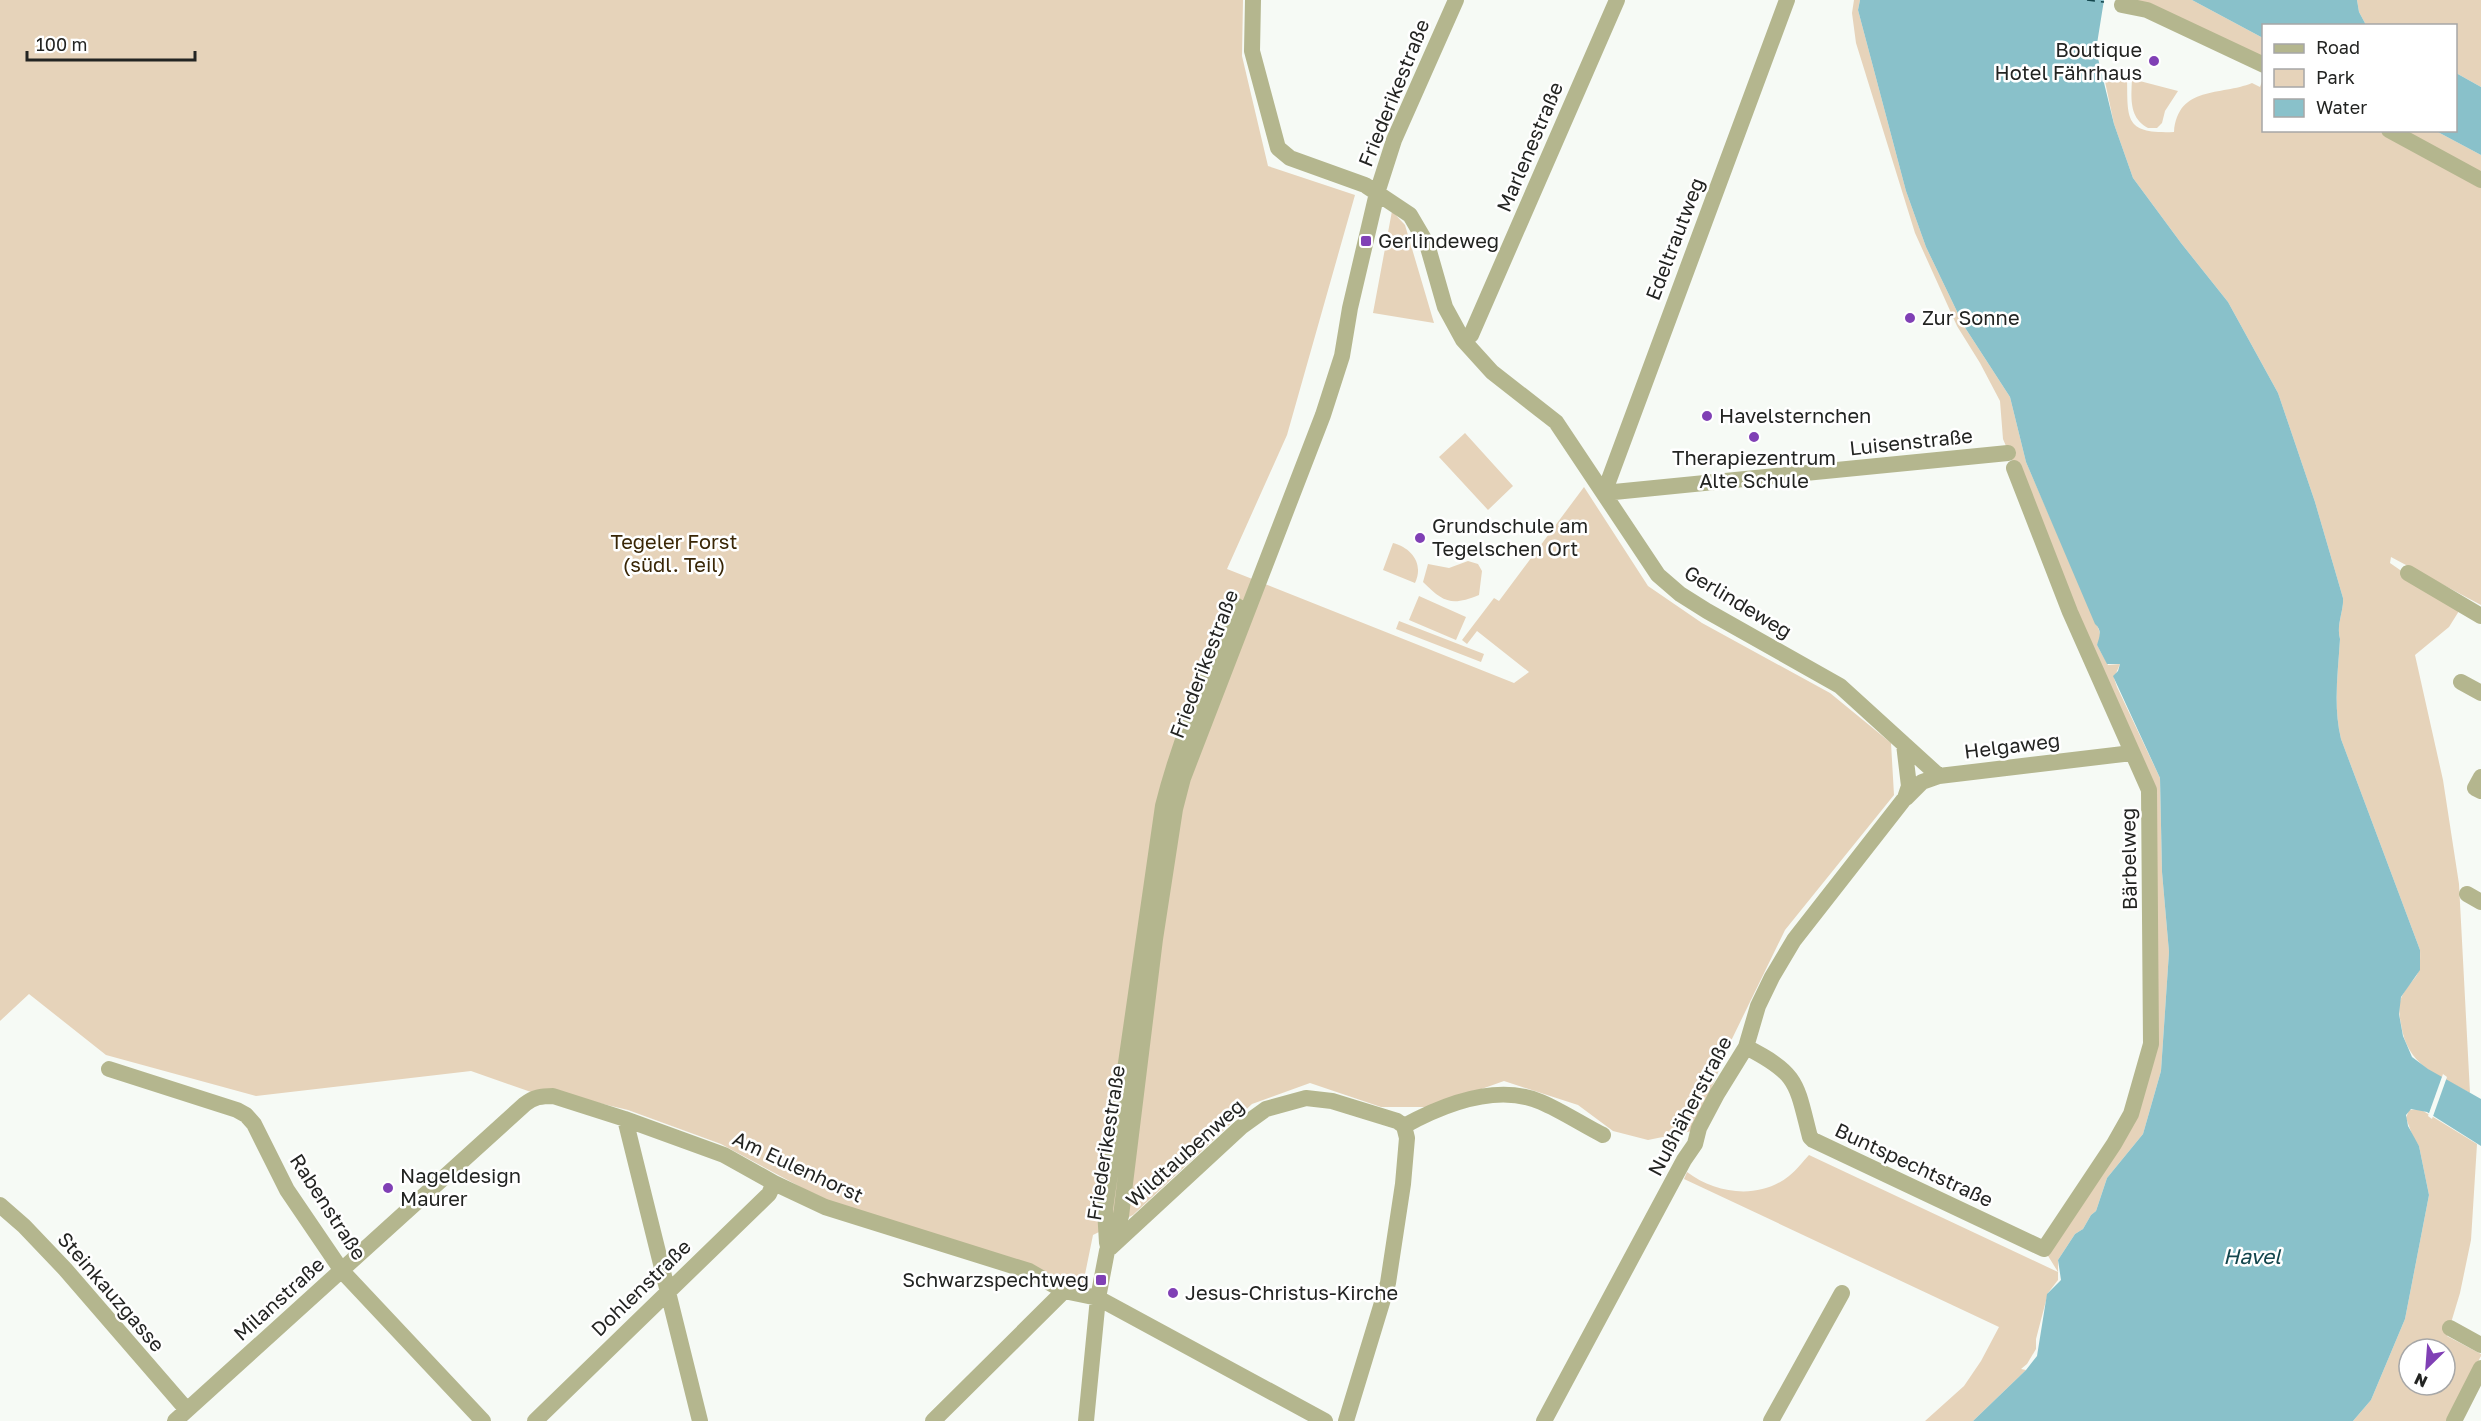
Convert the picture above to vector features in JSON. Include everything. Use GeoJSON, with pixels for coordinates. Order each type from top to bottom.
{"type":"FeatureCollection","features":[{"type":"Feature","properties":{"kind":"street","name":"Gerlindeweg"},"geometry":{"type":"LineString","coordinates":[[1253,0],[1252,51],[1278,148],[1290,158],[1365,185],[1410,215],[1422,234],[1445,307],[1463,340],[1492,372],[1556,422],[1649,565],[1680,594],[1840,686],[1905,750],[1939,776]]}},
{"type":"Feature","properties":{"kind":"street","name":"Friederikestraße"},"geometry":{"type":"LineString","coordinates":[[1086,1421],[1098,1299],[1107,1251],[1107,1198],[1163,806],[1171,773],[1309,423],[1332,352],[1350,308],[1377,193],[1394,140],[1456,0]]}},
{"type":"Feature","properties":{"kind":"street","name":"Marlenestraße"},"geometry":{"type":"LineString","coordinates":[[1463,340],[1471,335],[1617,0]]}},
{"type":"Feature","properties":{"kind":"street","name":"Edeltrautweg"},"geometry":{"type":"LineString","coordinates":[[1604,493],[1787,0]]}},
{"type":"Feature","properties":{"kind":"street"},"geometry":{"type":"LineString","coordinates":[[2122,5],[2147,10],[2262,64]]}},
{"type":"Feature","properties":{"kind":"street"},"geometry":{"type":"LineString","coordinates":[[2393,132],[2481,180]]}},
{"type":"Feature","properties":{"kind":"street","name":"Luisenstraße"},"geometry":{"type":"LineString","coordinates":[[1604,493],[2011,460]]}},
{"type":"Feature","properties":{"kind":"street","name":"Bärbelweg"},"geometry":{"type":"LineString","coordinates":[[2011,460],[2070,612],[2149,790],[2151,1044],[2131,1114],[2114,1144],[2044,1249]]}},
{"type":"Feature","properties":{"kind":"street"},"geometry":{"type":"LineString","coordinates":[[2408,573],[2481,616]]}},
{"type":"Feature","properties":{"kind":"street"},"geometry":{"type":"LineString","coordinates":[[2461,682],[2481,693]]}},
{"type":"Feature","properties":{"kind":"street"},"geometry":{"type":"LineString","coordinates":[[1905,750],[1909,786],[1905,798]]}},
{"type":"Feature","properties":{"kind":"street","name":"Helgaweg"},"geometry":{"type":"LineString","coordinates":[[1905,798],[1922,782],[1939,776],[2132,753]]}},
{"type":"Feature","properties":{"kind":"street"},"geometry":{"type":"LineString","coordinates":[[2481,777],[2475,788],[2481,791]]}},
{"type":"Feature","properties":{"kind":"street","name":"Nußhäherstraße"},"geometry":{"type":"LineString","coordinates":[[1544,1421],[1684,1160],[1695,1144],[1699,1128],[1717,1094],[1746,1047],[1758,1006],[1772,977],[1794,940],[1905,798]]}},
{"type":"Feature","properties":{"kind":"street","name":"Buntspechtstraße"},"geometry":{"type":"LineString","coordinates":[[1746,1047],[1764,1056],[1788,1074],[1798,1089],[1810,1137],[1816,1142],[2044,1249]]}},
{"type":"Feature","properties":{"kind":"street","name":"Rabenstraße"},"geometry":{"type":"LineString","coordinates":[[109,1070],[237,1110],[246,1115],[254,1124],[287,1190],[342,1271],[483,1421]]}},
{"type":"Feature","properties":{"kind":"street","name":"Am Eulenhorst"},"geometry":{"type":"LineString","coordinates":[[517,1111],[535,1097],[553,1096],[625,1119],[724,1155],[774,1183],[825,1207],[1029,1271],[1064,1291],[1098,1299]]}},
{"type":"Feature","properties":{"kind":"street"},"geometry":{"type":"LineString","coordinates":[[1346,1421],[1388,1283],[1403,1184],[1407,1138],[1404,1126],[1436,1109],[1468,1099],[1513,1096],[1541,1102],[1603,1135]]}},
{"type":"Feature","properties":{"kind":"street","name":"Wildtaubenweg"},"geometry":{"type":"LineString","coordinates":[[1107,1251],[1241,1127],[1266,1109],[1306,1098],[1332,1101],[1397,1121],[1404,1126]]}},
{"type":"Feature","properties":{"kind":"street","name":"Milanstraße"},"geometry":{"type":"LineString","coordinates":[[181,1416],[517,1111]]}},
{"type":"Feature","properties":{"kind":"street"},"geometry":{"type":"LineString","coordinates":[[625,1119],[700,1421]]}},
{"type":"Feature","properties":{"kind":"street","name":"Dohlenstraße"},"geometry":{"type":"LineString","coordinates":[[535,1421],[769,1194],[774,1183]]}},
{"type":"Feature","properties":{"kind":"street","name":"Steinkauzgasse"},"geometry":{"type":"LineString","coordinates":[[0,1205],[24,1226],[57,1261],[181,1416]]}},
{"type":"Feature","properties":{"kind":"street"},"geometry":{"type":"LineString","coordinates":[[933,1421],[1064,1291]]}},
{"type":"Feature","properties":{"kind":"street"},"geometry":{"type":"LineString","coordinates":[[1771,1421],[1842,1293]]}},
{"type":"Feature","properties":{"kind":"street"},"geometry":{"type":"LineString","coordinates":[[1098,1299],[1325,1421]]}},
{"type":"Feature","properties":{"kind":"street"},"geometry":{"type":"LineString","coordinates":[[2450,1328],[2481,1345]]}},
{"type":"Feature","properties":{"kind":"street"},"geometry":{"type":"LineString","coordinates":[[2454,1421],[2481,1368]]}},
{"type":"Feature","properties":{"kind":"green space","name":"Tegeler Forst (südl. Teil)"},"geometry":{"type":"Polygon","coordinates":[[[0,0],[1243,0],[1242,56],[1268,166],[1355,195],[1287,435],[1227,569],[1514,683],[1529,672],[1477,631],[1467,644],[1462,640],[1494,598],[1499,601],[1584,487],[1648,586],[1702,623],[1830,693],[1891,743],[1894,795],[1785,930],[1730,1043],[1692,1131],[1648,1140],[1613,1131],[1578,1105],[1504,1081],[1431,1107],[1381,1107],[1310,1083],[1252,1104],[1133,1215],[1093,1235],[1082,1289],[864,1217],[808,1191],[721,1144],[628,1110],[553,1092],[531,1092],[471,1071],[256,1096],[106,1055],[29,994],[0,1021],[0,0]]]}},
{"type":"Feature","properties":{"kind":"green space"},"geometry":{"type":"Polygon","coordinates":[[[1854,0],[1860,0],[1858,10],[1906,191],[1926,247],[1964,326],[2010,397],[2026,462],[2099,630],[2101,638],[2097,645],[2108,665],[2120,664],[2114,678],[2117,687],[2160,778],[2162,872],[2169,952],[2161,1071],[2143,1134],[2107,1178],[2096,1211],[2083,1229],[2075,1234],[2058,1260],[2058,1272],[2045,1251],[2143,1095],[2151,789],[2003,439],[2000,401],[1957,326],[1915,233],[1856,43],[1852,13],[1854,0]]]}},
{"type":"Feature","properties":{"kind":"green space"},"geometry":{"type":"Polygon","coordinates":[[[2135,0],[2192,0],[2262,37],[2262,64],[2135,0]]]}},
{"type":"Feature","properties":{"kind":"green space"},"geometry":{"type":"Polygon","coordinates":[[[2357,0],[2481,0],[2481,87],[2457,74],[2457,24],[2365,24],[2359,12],[2357,0]]]}},
{"type":"Feature","properties":{"kind":"green space"},"geometry":{"type":"Polygon","coordinates":[[[2103,72],[2127,75],[2129,113],[2132,121],[2145,130],[2157,132],[2174,132],[2177,117],[2192,99],[2252,83],[2260,87],[2262,82],[2262,132],[2380,132],[2481,185],[2481,605],[2391,557],[2390,563],[2459,611],[2449,627],[2415,655],[2443,780],[2459,884],[2470,1093],[2425,1067],[2410,1050],[2404,1038],[2400,1002],[2418,972],[2420,950],[2341,739],[2337,714],[2337,689],[2339,629],[2343,598],[2315,502],[2278,393],[2228,302],[2133,178],[2114,124],[2103,72]]]}},
{"type":"Feature","properties":{"kind":"green space"},"geometry":{"type":"Polygon","coordinates":[[[2132,79],[2178,91],[2165,111],[2162,123],[2157,128],[2148,128],[2137,119],[2132,107],[2132,79]]]}},
{"type":"Feature","properties":{"kind":"green space"},"geometry":{"type":"Polygon","coordinates":[[[2391,132],[2438,132],[2481,155],[2481,180],[2391,132]]]}},
{"type":"Feature","properties":{"kind":"green space"},"geometry":{"type":"Polygon","coordinates":[[[1392,211],[1405,225],[1434,323],[1373,313],[1392,211]]]}},
{"type":"Feature","properties":{"kind":"green space"},"geometry":{"type":"Polygon","coordinates":[[[1465,433],[1513,486],[1488,510],[1439,457],[1465,433]]]}},
{"type":"Feature","properties":{"kind":"green space"},"geometry":{"type":"Polygon","coordinates":[[[1393,543],[1411,553],[1417,563],[1415,583],[1383,570],[1393,543]]]}},
{"type":"Feature","properties":{"kind":"green space"},"geometry":{"type":"Polygon","coordinates":[[[1468,561],[1478,564],[1482,571],[1479,595],[1462,601],[1449,600],[1437,594],[1423,582],[1428,564],[1449,568],[1468,561]]]}},
{"type":"Feature","properties":{"kind":"green space"},"geometry":{"type":"Polygon","coordinates":[[[1419,596],[1466,617],[1456,640],[1409,620],[1419,596]]]}},
{"type":"Feature","properties":{"kind":"green space"},"geometry":{"type":"Polygon","coordinates":[[[1399,621],[1484,654],[1481,662],[1396,629],[1399,621]]]}},
{"type":"Feature","properties":{"kind":"green space"},"geometry":{"type":"Polygon","coordinates":[[[2420,1109],[2477,1144],[2471,1240],[2460,1293],[2447,1336],[2449,1337],[2397,1337],[2405,1319],[2429,1195],[2419,1146],[2406,1118],[2409,1110],[2420,1109]]]}},
{"type":"Feature","properties":{"kind":"green space"},"geometry":{"type":"Polygon","coordinates":[[[1809,1155],[2058,1272],[2058,1280],[2048,1293],[2036,1339],[2036,1349],[2021,1369],[2026,1370],[1973,1421],[1925,1421],[1964,1386],[1981,1361],[1999,1327],[1684,1179],[1687,1172],[1724,1189],[1751,1191],[1764,1189],[1789,1176],[1809,1155]]]}},
{"type":"Feature","properties":{"kind":"green space"},"geometry":{"type":"Polygon","coordinates":[[[2397,1338],[2397,1397],[2457,1397],[2457,1341],[2481,1354],[2447,1421],[2353,1421],[2371,1400],[2397,1338]]]}},
{"type":"Feature","properties":{"kind":"water","name":"Havel"},"geometry":{"type":"Polygon","coordinates":[[[1860,0],[2104,0],[2096,50],[2114,124],[2133,178],[2228,302],[2278,393],[2315,502],[2343,598],[2339,629],[2337,689],[2337,714],[2341,739],[2420,950],[2420,970],[2401,997],[2399,1014],[2403,1036],[2412,1057],[2428,1069],[2481,1099],[2481,1146],[2427,1112],[2411,1109],[2406,1115],[2408,1126],[2419,1146],[2429,1195],[2405,1319],[2371,1400],[2353,1421],[1973,1421],[2026,1370],[2037,1356],[2047,1294],[2061,1280],[2058,1260],[2075,1234],[2083,1229],[2096,1211],[2107,1178],[2143,1134],[2161,1071],[2169,952],[2162,872],[2160,778],[2113,676],[2120,664],[2107,664],[2097,645],[2099,629],[2026,462],[2010,397],[1964,326],[1926,247],[1906,191],[1858,10],[1860,0]]]}},
{"type":"Feature","properties":{"kind":"water"},"geometry":{"type":"Polygon","coordinates":[[[2192,0],[2357,0],[2359,12],[2365,24],[2262,24],[2262,37],[2192,0]]]}},
{"type":"Feature","properties":{"kind":"water"},"geometry":{"type":"Polygon","coordinates":[[[2457,74],[2481,87],[2481,155],[2438,132],[2457,132],[2457,74]]]}},
{"type":"Feature","properties":{"kind":"pier"},"geometry":{"type":"Polygon","coordinates":[[[2443,1074],[2447,1077],[2432,1119],[2428,1116],[2443,1074]]]}},
{"type":"Feature","properties":{"kind":"ferry route"},"geometry":{"type":"LineString","coordinates":[[2087,0],[2104,2]]}},
{"type":"Feature","properties":{"kind":"place","name":"Boutique Hotel Fährhaus"},"geometry":{"type":"Point","coordinates":[2154,61]}},
{"type":"Feature","properties":{"kind":"place","name":"Gerlindeweg"},"geometry":{"type":"Point","coordinates":[1366,241]}},
{"type":"Feature","properties":{"kind":"place","name":"Zur Sonne"},"geometry":{"type":"Point","coordinates":[1910,318]}},
{"type":"Feature","properties":{"kind":"place","name":"Havelsternchen"},"geometry":{"type":"Point","coordinates":[1707,416]}},
{"type":"Feature","properties":{"kind":"place","name":"Therapiezentrum Alte Schule"},"geometry":{"type":"Point","coordinates":[1754,437]}},
{"type":"Feature","properties":{"kind":"place","name":"Grundschule am Tegelschen Ort"},"geometry":{"type":"Point","coordinates":[1420,538]}},
{"type":"Feature","properties":{"kind":"place","name":"Nageldesign Maurer"},"geometry":{"type":"Point","coordinates":[388,1188]}},
{"type":"Feature","properties":{"kind":"place","name":"Schwarzspechtweg"},"geometry":{"type":"Point","coordinates":[1101,1280]}},
{"type":"Feature","properties":{"kind":"place","name":"Jesus-Christus-Kirche"},"geometry":{"type":"Point","coordinates":[1173,1293]}}]}
